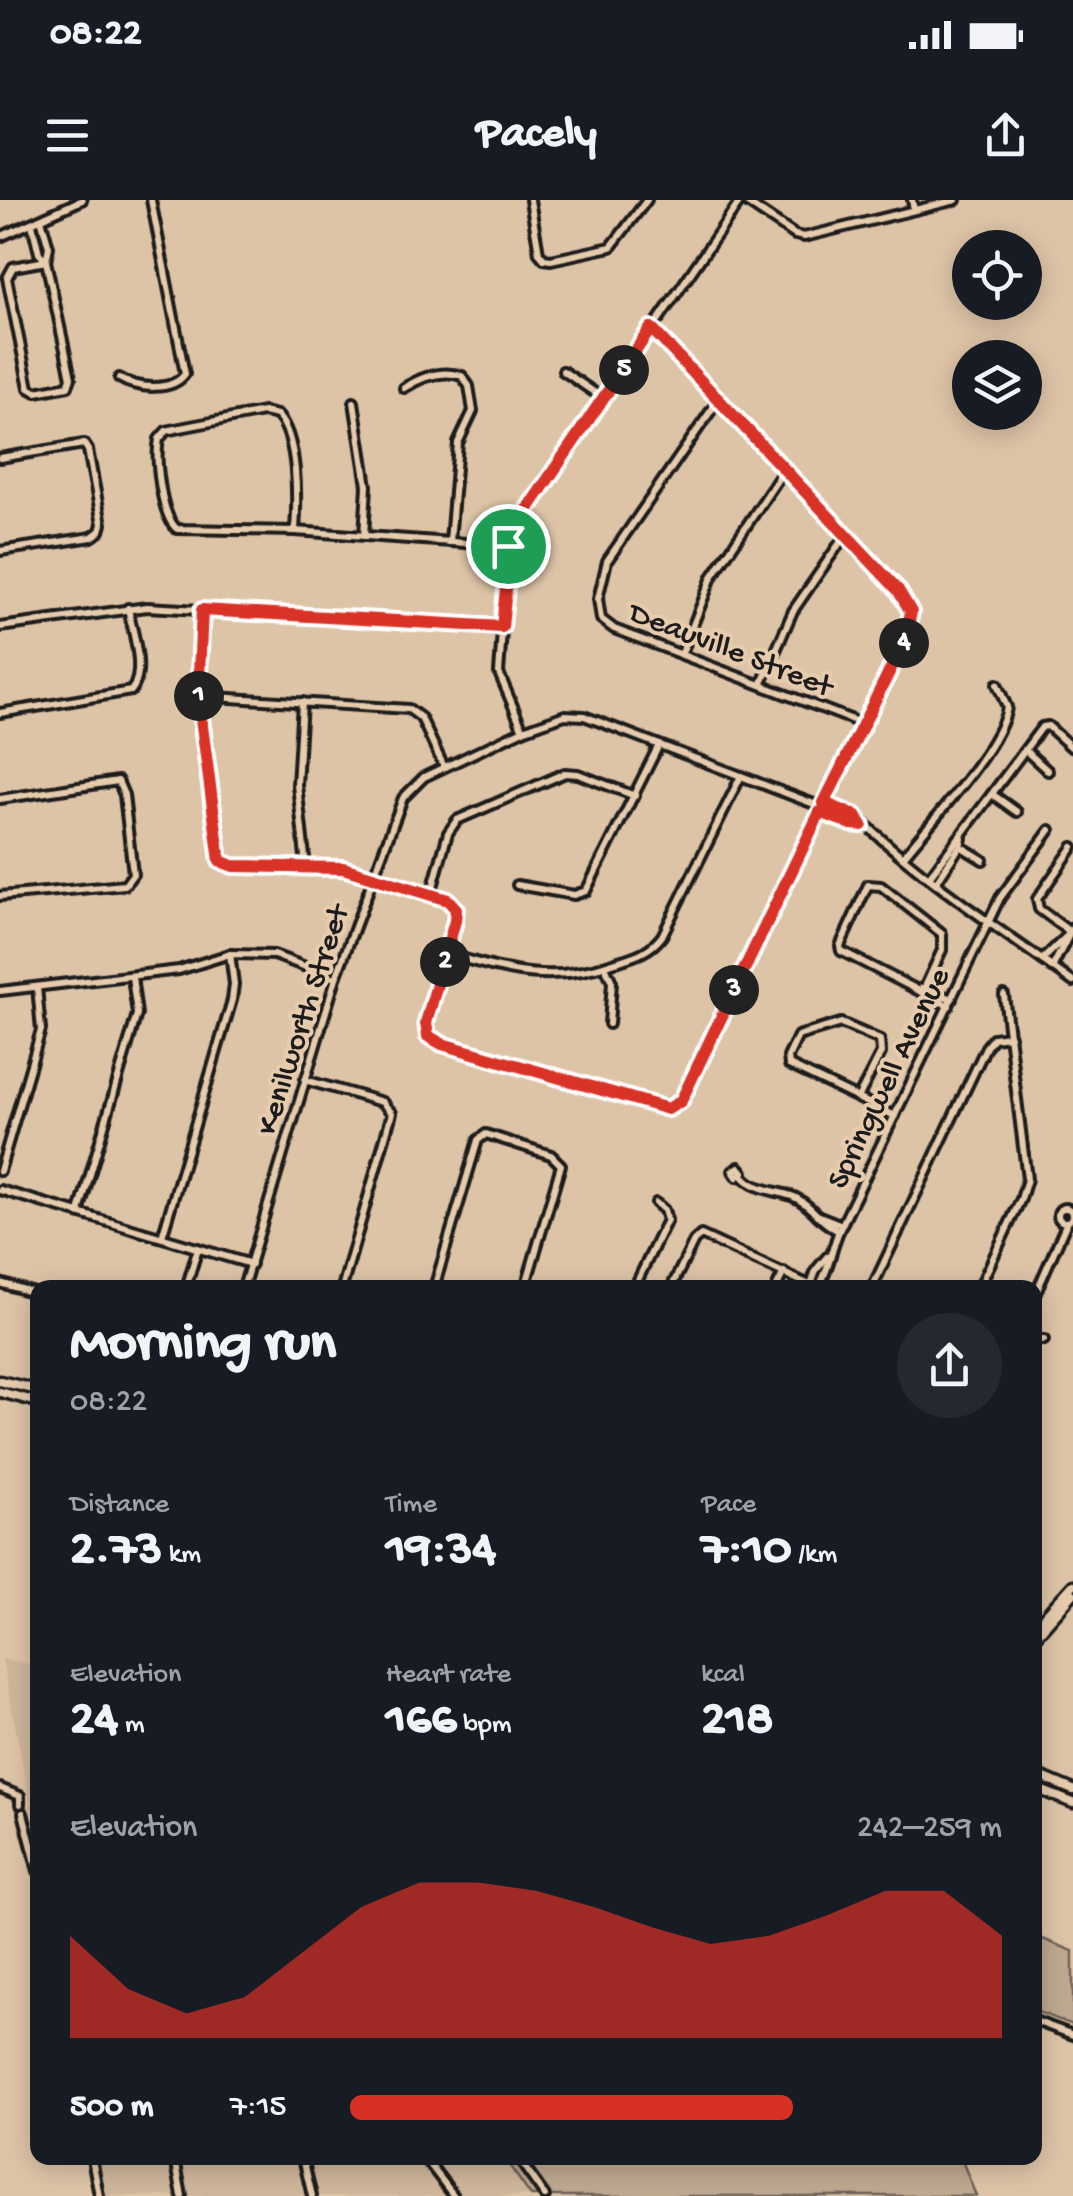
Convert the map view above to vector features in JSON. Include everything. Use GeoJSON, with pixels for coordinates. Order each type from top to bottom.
{"type":"FeatureCollection","features":[{"type":"Feature","properties":{"kind":"main road"},"geometry":{"type":"LineString","coordinates":[[0,1381],[30,1388]]}},
{"type":"Feature","properties":{"kind":"main road"},"geometry":{"type":"LineString","coordinates":[[0,1392],[30,1400]]}},
{"type":"Feature","properties":{"kind":"main road"},"geometry":{"type":"LineString","coordinates":[[1042,1618],[1073,1584]]}},
{"type":"Feature","properties":{"kind":"main road"},"geometry":{"type":"LineString","coordinates":[[1042,1628],[1073,1594]]}},
{"type":"Feature","properties":{"kind":"main road"},"geometry":{"type":"LineString","coordinates":[[1042,1777],[1073,1790]]}},
{"type":"Feature","properties":{"kind":"main road"},"geometry":{"type":"LineString","coordinates":[[1042,1791],[1073,1803]]}},
{"type":"Feature","properties":{"kind":"street"},"geometry":{"type":"LineString","coordinates":[[0,238],[82,200]]}},
{"type":"Feature","properties":{"kind":"street"},"geometry":{"type":"LineString","coordinates":[[119,378],[152,387],[177,383],[185,374],[150,200]]}},
{"type":"Feature","properties":{"kind":"street"},"geometry":{"type":"LineString","coordinates":[[530,200],[539,253],[551,260],[612,247],[647,200]]}},
{"type":"Feature","properties":{"kind":"street"},"geometry":{"type":"LineString","coordinates":[[522,730],[499,673],[508,546],[515,528],[742,200],[799,237],[956,200]]}},
{"type":"Feature","properties":{"kind":"street"},"geometry":{"type":"LineString","coordinates":[[912,200],[914,210]]}},
{"type":"Feature","properties":{"kind":"street"},"geometry":{"type":"LineString","coordinates":[[41,220],[71,378],[68,386],[36,392],[29,388],[7,278],[13,267],[46,261]]}},
{"type":"Feature","properties":{"kind":"street"},"geometry":{"type":"LineString","coordinates":[[32,224],[38,250],[46,261]]}},
{"type":"Feature","properties":{"kind":"street"},"geometry":{"type":"LineString","coordinates":[[651,328],[898,590],[911,612],[910,630],[824,803],[856,816],[903,857],[1073,982]]}},
{"type":"Feature","properties":{"kind":"street"},"geometry":{"type":"LineString","coordinates":[[563,371],[604,399]]}},
{"type":"Feature","properties":{"kind":"street"},"geometry":{"type":"LineString","coordinates":[[404,388],[421,378],[449,372],[462,376],[469,386],[472,411],[458,443],[450,542]]}},
{"type":"Feature","properties":{"kind":"street","name":"Deauville Street"},"geometry":{"type":"LineString","coordinates":[[718,399],[607,560],[600,581],[598,612],[606,625],[863,724]]}},
{"type":"Feature","properties":{"kind":"street"},"geometry":{"type":"LineString","coordinates":[[354,402],[367,486],[364,536]]}},
{"type":"Feature","properties":{"kind":"street"},"geometry":{"type":"LineString","coordinates":[[294,531],[296,484],[285,427],[277,414],[246,415],[180,428],[161,436],[157,446],[161,488],[174,528],[294,531],[508,546]]}},
{"type":"Feature","properties":{"kind":"street"},"geometry":{"type":"LineString","coordinates":[[0,458],[84,444],[102,524],[92,536],[0,550]]}},
{"type":"Feature","properties":{"kind":"street"},"geometry":{"type":"LineString","coordinates":[[682,653],[712,577],[784,470]]}},
{"type":"Feature","properties":{"kind":"street"},"geometry":{"type":"LineString","coordinates":[[762,684],[790,617],[846,534]]}},
{"type":"Feature","properties":{"kind":"street"},"geometry":{"type":"LineString","coordinates":[[0,628],[128,608],[502,627]]}},
{"type":"Feature","properties":{"kind":"street"},"geometry":{"type":"LineString","coordinates":[[0,712],[131,690],[137,684],[139,672],[128,608]]}},
{"type":"Feature","properties":{"kind":"street"},"geometry":{"type":"LineString","coordinates":[[202,610],[198,696],[220,861],[233,866],[343,868],[448,900],[456,909],[425,1028],[428,1036],[442,1044],[658,1108],[677,1106],[817,808],[862,825]]}},
{"type":"Feature","properties":{"kind":"street"},"geometry":{"type":"LineString","coordinates":[[903,857],[1001,726],[1007,706],[997,684]]}},
{"type":"Feature","properties":{"kind":"street"},"geometry":{"type":"LineString","coordinates":[[198,696],[414,711],[444,767]]}},
{"type":"Feature","properties":{"kind":"street"},"geometry":{"type":"LineString","coordinates":[[302,702],[297,778],[306,866]]}},
{"type":"Feature","properties":{"kind":"street","name":"Kenilworth Street"},"geometry":{"type":"LineString","coordinates":[[246,1280],[336,978],[406,793],[419,779],[522,730],[576,714],[817,808],[824,803]]}},
{"type":"Feature","properties":{"kind":"street"},"geometry":{"type":"LineString","coordinates":[[933,878],[1046,725],[1071,747]]}},
{"type":"Feature","properties":{"kind":"street"},"geometry":{"type":"LineString","coordinates":[[517,886],[574,895],[586,890],[659,744]]}},
{"type":"Feature","properties":{"kind":"street"},"geometry":{"type":"LineString","coordinates":[[1025,750],[1048,771]]}},
{"type":"Feature","properties":{"kind":"street"},"geometry":{"type":"LineString","coordinates":[[431,894],[448,833],[457,820],[565,773],[578,774],[635,796]]}},
{"type":"Feature","properties":{"kind":"street"},"geometry":{"type":"LineString","coordinates":[[447,954],[528,975],[564,976],[644,953],[662,936],[741,776]]}},
{"type":"Feature","properties":{"kind":"street"},"geometry":{"type":"LineString","coordinates":[[0,799],[118,781],[124,796],[133,874],[128,883],[119,886],[0,896]]}},
{"type":"Feature","properties":{"kind":"street"},"geometry":{"type":"LineString","coordinates":[[992,794],[1018,812]]}},
{"type":"Feature","properties":{"kind":"street","name":"Springwell Avenue"},"geometry":{"type":"LineString","coordinates":[[820,1280],[826,1274],[828,1256],[840,1228],[989,920],[1005,890],[1050,830]]}},
{"type":"Feature","properties":{"kind":"street"},"geometry":{"type":"LineString","coordinates":[[959,842],[983,860]]}},
{"type":"Feature","properties":{"kind":"street"},"geometry":{"type":"LineString","coordinates":[[1070,931],[1040,909],[1037,902],[1041,890],[1073,847]]}},
{"type":"Feature","properties":{"kind":"street"},"geometry":{"type":"LineString","coordinates":[[921,990],[942,950],[942,934],[881,886],[871,884],[865,889],[840,950],[921,990],[950,1002]]}},
{"type":"Feature","properties":{"kind":"street"},"geometry":{"type":"LineString","coordinates":[[1042,960],[1070,931]]}},
{"type":"Feature","properties":{"kind":"street"},"geometry":{"type":"LineString","coordinates":[[1052,968],[1070,931]]}},
{"type":"Feature","properties":{"kind":"street"},"geometry":{"type":"LineString","coordinates":[[162,1237],[234,993],[230,954]]}},
{"type":"Feature","properties":{"kind":"street"},"geometry":{"type":"LineString","coordinates":[[0,991],[186,969],[230,954],[274,956],[336,978]]}},
{"type":"Feature","properties":{"kind":"street"},"geometry":{"type":"LineString","coordinates":[[606,966],[612,982],[609,1024]]}},
{"type":"Feature","properties":{"kind":"street"},"geometry":{"type":"LineString","coordinates":[[79,1212],[137,1014],[132,977]]}},
{"type":"Feature","properties":{"kind":"street"},"geometry":{"type":"LineString","coordinates":[[0,1171],[41,1030],[37,987]]}},
{"type":"Feature","properties":{"kind":"street"},"geometry":{"type":"LineString","coordinates":[[983,1280],[1028,1179],[1004,995]]}},
{"type":"Feature","properties":{"kind":"street"},"geometry":{"type":"LineString","coordinates":[[858,1098],[880,1058],[880,1040],[841,1023],[798,1036],[788,1056],[789,1066],[895,1116]]}},
{"type":"Feature","properties":{"kind":"street"},"geometry":{"type":"LineString","coordinates":[[876,1280],[988,1044],[993,1038],[1010,1036]]}},
{"type":"Feature","properties":{"kind":"street"},"geometry":{"type":"LineString","coordinates":[[305,1080],[384,1102],[392,1114],[344,1280]]}},
{"type":"Feature","properties":{"kind":"street"},"geometry":{"type":"LineString","coordinates":[[436,1280],[478,1140],[488,1134],[550,1155],[561,1165],[527,1280]]}},
{"type":"Feature","properties":{"kind":"street"},"geometry":{"type":"LineString","coordinates":[[742,1175],[756,1186],[798,1199],[811,1208],[819,1221],[840,1228]]}},
{"type":"Feature","properties":{"kind":"street"},"geometry":{"type":"LineString","coordinates":[[0,1190],[250,1264]]}},
{"type":"Feature","properties":{"kind":"street"},"geometry":{"type":"LineString","coordinates":[[638,1280],[666,1220],[664,1210],[656,1203]]}},
{"type":"Feature","properties":{"kind":"street"},"geometry":{"type":"LineString","coordinates":[[1042,1280],[1067,1222]]}},
{"type":"Feature","properties":{"kind":"street"},"geometry":{"type":"LineString","coordinates":[[675,1280],[698,1235],[799,1280]]}},
{"type":"Feature","properties":{"kind":"street"},"geometry":{"type":"LineString","coordinates":[[188,1280],[198,1248]]}},
{"type":"Feature","properties":{"kind":"street"},"geometry":{"type":"LineString","coordinates":[[780,1280],[784,1272]]}},
{"type":"Feature","properties":{"kind":"street"},"geometry":{"type":"LineString","coordinates":[[0,1283],[30,1292]]}},
{"type":"Feature","properties":{"kind":"street"},"geometry":{"type":"LineString","coordinates":[[0,1788],[20,1796],[20,1804]]}},
{"type":"Feature","properties":{"kind":"street"},"geometry":{"type":"LineString","coordinates":[[23,1813],[30,1840]]}},
{"type":"Feature","properties":{"kind":"street"},"geometry":{"type":"LineString","coordinates":[[1042,2023],[1073,2035]]}},
{"type":"Feature","properties":{"kind":"street"},"geometry":{"type":"LineString","coordinates":[[93,2165],[98,2196]]}},
{"type":"Feature","properties":{"kind":"street"},"geometry":{"type":"LineString","coordinates":[[176,2165],[182,2196]]}},
{"type":"Feature","properties":{"kind":"street"},"geometry":{"type":"LineString","coordinates":[[305,2165],[312,2196]]}},
{"type":"Feature","properties":{"kind":"street"},"geometry":{"type":"LineString","coordinates":[[430,2165],[454,2196]]}},
{"type":"Feature","properties":{"kind":"street"},"geometry":{"type":"LineString","coordinates":[[523,2165],[546,2196]]}},
{"type":"Feature","properties":{"kind":"shaded area"},"geometry":{"type":"Polygon","coordinates":[[[2,1659],[30,1664],[30,1803],[2,1659]]]}},
{"type":"Feature","properties":{"kind":"shaded area"},"geometry":{"type":"Polygon","coordinates":[[[1042,1939],[1073,1951],[1073,2025],[1042,2014],[1042,1939]]]}},
{"type":"Feature","properties":{"kind":"shaded area"},"geometry":{"type":"Polygon","coordinates":[[[99,2165],[509,2165],[531,2196],[105,2196],[99,2165]]]}},
{"type":"Feature","properties":{"kind":"shaded area"},"geometry":{"type":"Polygon","coordinates":[[[509,2165],[964,2165],[976,2196],[531,2196],[509,2165]]]}},
{"type":"Feature","properties":{"kind":"route"},"geometry":{"type":"LineString","coordinates":[[651,328],[898,590],[911,612],[910,630],[824,803],[856,816],[862,825],[820,812],[681,1101],[673,1108],[658,1108],[442,1044],[428,1036],[426,1023],[455,921],[456,909],[448,900],[343,868],[233,866],[223,864],[217,857],[198,684],[202,610],[502,627],[508,546],[515,528],[651,328]]}}]}
